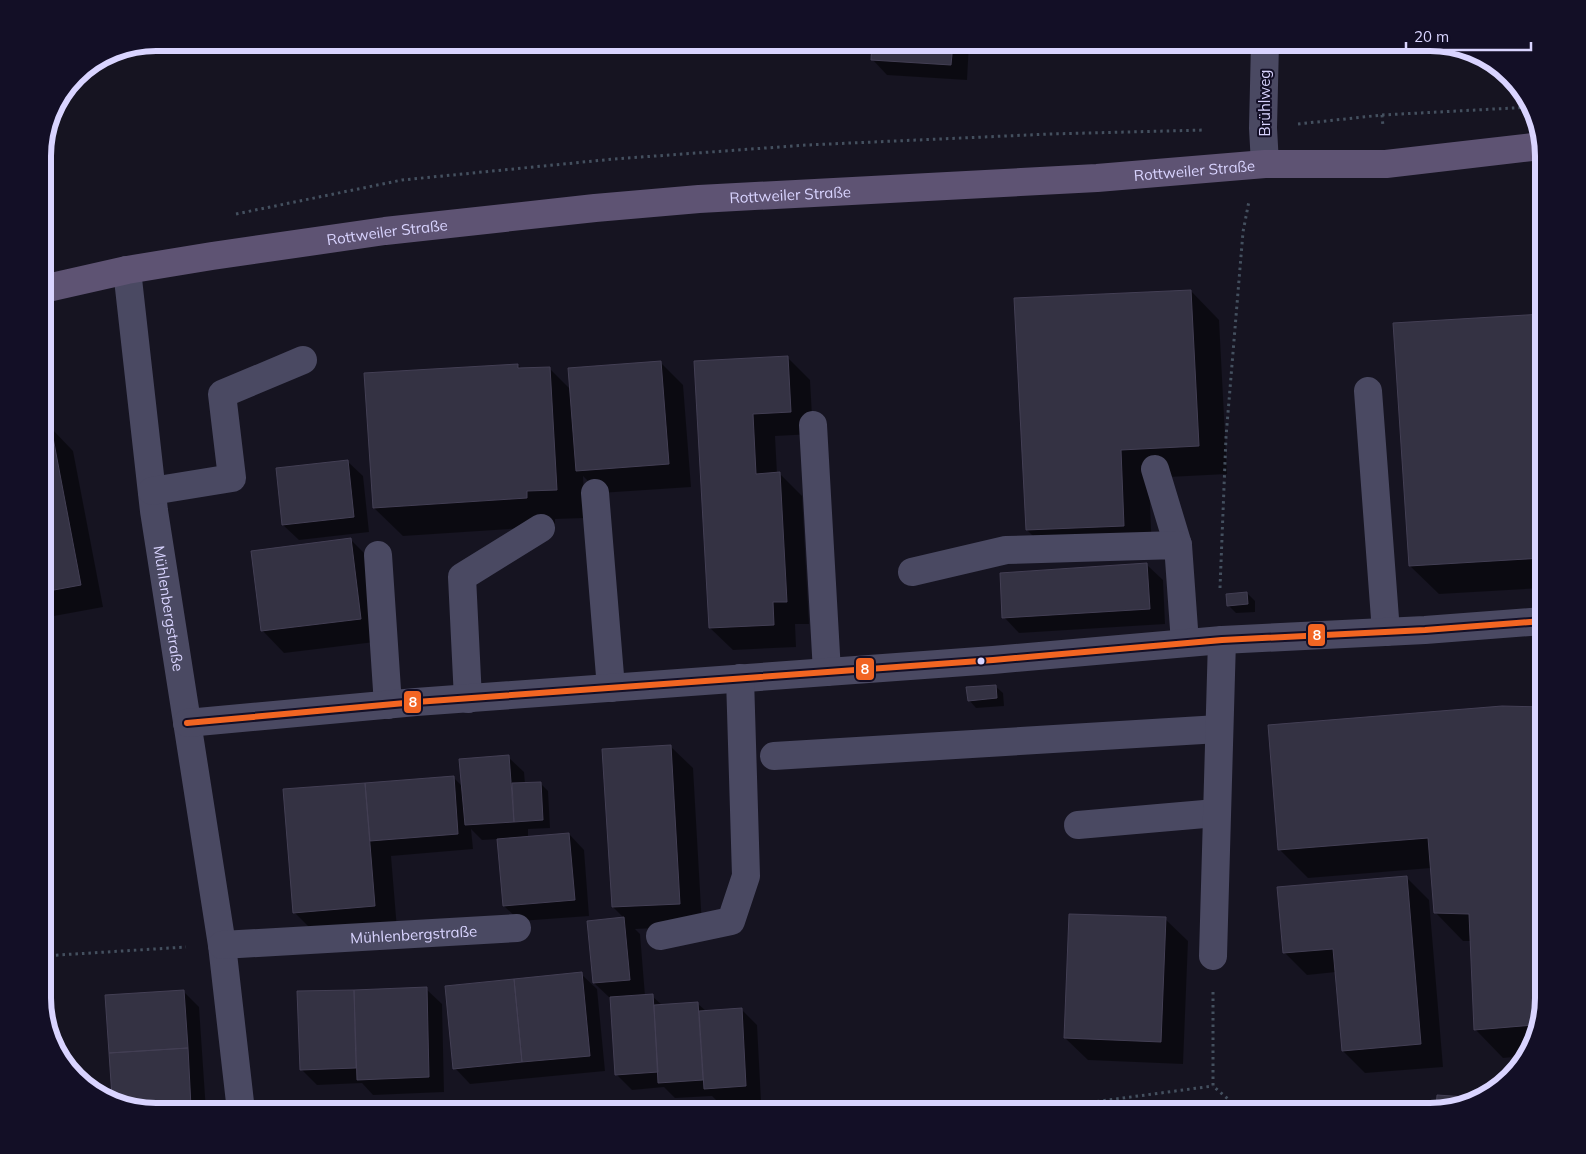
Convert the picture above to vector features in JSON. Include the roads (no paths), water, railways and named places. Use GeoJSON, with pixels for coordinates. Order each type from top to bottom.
{"type":"FeatureCollection","features":[{"type":"Feature","properties":{"kind":"main road","name":"Rottweiler Straße"},"geometry":{"type":"LineString","coordinates":[[51,286],[127,270],[212,256],[386,231],[595,208],[699,199],[1097,178],[1258,165],[1386,164],[1535,147]]}},
{"type":"Feature","properties":{"kind":"street","name":"Brühlweg"},"geometry":{"type":"LineString","coordinates":[[1258,165],[1263,128],[1265,51]]}},
{"type":"Feature","properties":{"kind":"street","name":"Mühlenbergstraße"},"geometry":{"type":"LineString","coordinates":[[127,270],[152,491],[222,945],[240,1103]]}},
{"type":"Feature","properties":{"kind":"street"},"geometry":{"type":"LineString","coordinates":[[152,491],[232,478],[222,394],[303,360]]}},
{"type":"Feature","properties":{"kind":"street"},"geometry":{"type":"LineString","coordinates":[[1368,391],[1386,632]]}},
{"type":"Feature","properties":{"kind":"street"},"geometry":{"type":"LineString","coordinates":[[813,425],[827,672]]}},
{"type":"Feature","properties":{"kind":"street"},"geometry":{"type":"LineString","coordinates":[[1156,469],[1178,545],[1185,643]]}},
{"type":"Feature","properties":{"kind":"street"},"geometry":{"type":"LineString","coordinates":[[595,493],[611,688]]}},
{"type":"Feature","properties":{"kind":"street"},"geometry":{"type":"LineString","coordinates":[[468,699],[462,577],[541,528]]}},
{"type":"Feature","properties":{"kind":"street"},"geometry":{"type":"LineString","coordinates":[[912,572],[1006,550],[1178,545]]}},
{"type":"Feature","properties":{"kind":"street"},"geometry":{"type":"LineString","coordinates":[[378,555],[388,704]]}},
{"type":"Feature","properties":{"kind":"street"},"geometry":{"type":"LineString","coordinates":[[187,723],[388,704],[827,672],[1222,640],[1386,632],[1535,622]]}},
{"type":"Feature","properties":{"kind":"street"},"geometry":{"type":"LineString","coordinates":[[1213,956],[1222,640]]}},
{"type":"Feature","properties":{"kind":"street"},"geometry":{"type":"LineString","coordinates":[[660,936],[731,921],[746,876],[740,678]]}},
{"type":"Feature","properties":{"kind":"street"},"geometry":{"type":"LineString","coordinates":[[774,756],[1219,729]]}},
{"type":"Feature","properties":{"kind":"street"},"geometry":{"type":"LineString","coordinates":[[1078,825],[1216,813]]}},
{"type":"Feature","properties":{"kind":"street","name":"Mühlenbergstraße"},"geometry":{"type":"LineString","coordinates":[[222,945],[517,928]]}}]}
